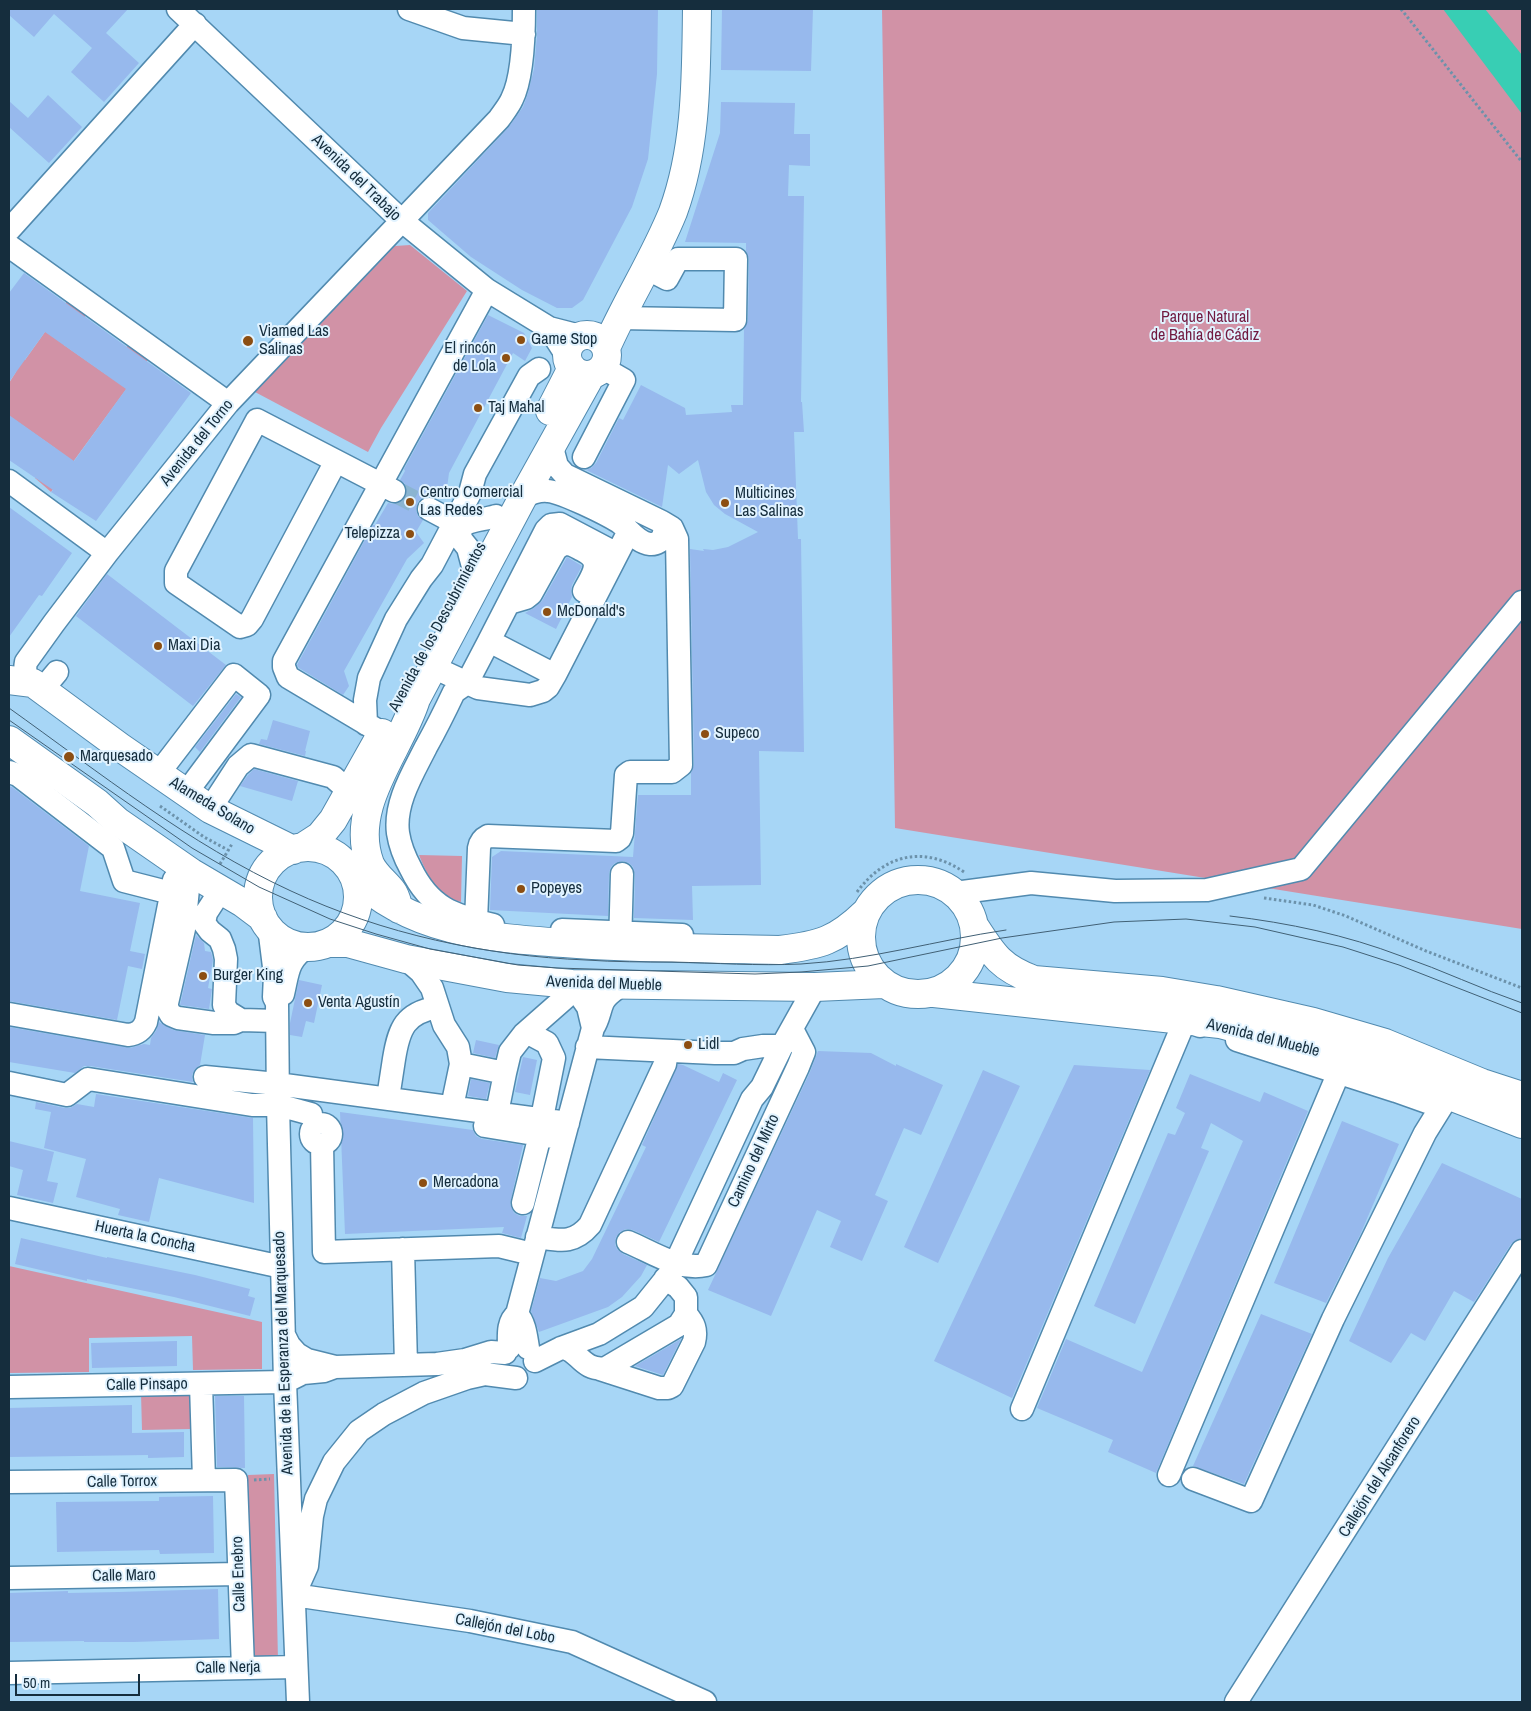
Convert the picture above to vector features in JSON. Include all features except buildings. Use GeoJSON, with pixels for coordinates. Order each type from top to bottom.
{"type":"FeatureCollection","features":[{"type":"Feature","properties":{"kind":"main road","name":"Avenida de los Descubrimientos"},"geometry":{"type":"LineString","coordinates":[[399,909],[393,892],[371,865],[366,846],[366,824],[372,796],[385,766],[411,717],[416,699],[551,444],[587,355],[662,195],[669,173],[677,132],[680,101],[682,9]]}},
{"type":"Feature","properties":{"kind":"main road","name":"Avenida de los Descubrimientos"},"geometry":{"type":"LineString","coordinates":[[298,849],[320,836],[349,792],[372,738],[472,563],[496,516],[587,355],[619,318],[646,268],[673,211],[692,140],[696,88],[697,9]]}},
{"type":"Feature","properties":{"kind":"main road","name":"Alameda Solano"},"geometry":{"type":"LineString","coordinates":[[35,681],[158,774],[210,809],[242,826],[298,849]]}},
{"type":"Feature","properties":{"kind":"main road","name":"Avenida de los Descubrimientos"},"geometry":{"type":"LineString","coordinates":[[351,871],[348,846],[364,792],[404,713],[416,699]]}},
{"type":"Feature","properties":{"kind":"main road"},"geometry":{"type":"LineString","coordinates":[[9,740],[97,803],[117,821],[243,903],[286,942],[318,945],[343,933],[358,906],[358,895],[351,871]]}},
{"type":"Feature","properties":{"kind":"main road"},"geometry":{"type":"LineString","coordinates":[[266,923],[258,897],[263,877],[275,860],[298,849],[323,849],[333,853],[368,890],[412,916],[463,932],[497,938],[705,942],[780,950],[804,947],[835,938],[849,928],[859,905],[874,900],[885,890],[898,883],[928,880],[940,884],[955,893],[964,902],[971,914],[975,927],[976,941],[971,959],[965,971],[946,988],[934,993],[908,994],[884,984],[875,976],[864,956],[861,941],[862,926],[859,905]]}},
{"type":"Feature","properties":{"kind":"main road","name":"Avenida del Mueble"},"geometry":{"type":"LineString","coordinates":[[975,927],[1004,965],[1014,972],[1034,980],[1180,994],[1216,1000],[1313,1022],[1385,1043],[1522,1096]]}},
{"type":"Feature","properties":{"kind":"main road","name":"Avenida del Mueble"},"geometry":{"type":"LineString","coordinates":[[318,945],[348,943],[406,959],[507,978],[572,984],[816,987],[884,984]]}},
{"type":"Feature","properties":{"kind":"main road","name":"Avenida del Mueble"},"geometry":{"type":"LineString","coordinates":[[934,993],[1220,1024],[1342,1066],[1396,1075],[1444,1102],[1522,1124]]}},
{"type":"Feature","properties":{"kind":"street"},"geometry":{"type":"LineString","coordinates":[[409,9],[463,28],[524,34]]}},
{"type":"Feature","properties":{"kind":"street","name":"Avenida del Torno"},"geometry":{"type":"LineString","coordinates":[[35,681],[27,677],[25,670],[26,662],[107,553],[228,403],[499,119],[512,100],[518,83],[524,34],[524,9]]}},
{"type":"Feature","properties":{"kind":"street"},"geometry":{"type":"LineString","coordinates":[[11,222],[67,166],[187,16]]}},
{"type":"Feature","properties":{"kind":"street","name":"Avenida del Trabajo"},"geometry":{"type":"LineString","coordinates":[[187,16],[401,220],[487,290],[550,328],[624,380],[584,457]]}},
{"type":"Feature","properties":{"kind":"street"},"geometry":{"type":"LineString","coordinates":[[9,246],[228,403]]}},
{"type":"Feature","properties":{"kind":"street"},"geometry":{"type":"LineString","coordinates":[[619,318],[735,320],[736,260],[678,259],[667,279],[646,268]]}},
{"type":"Feature","properties":{"kind":"street"},"geometry":{"type":"LineString","coordinates":[[372,738],[288,677],[284,667],[286,656],[387,487],[487,290]]}},
{"type":"Feature","properties":{"kind":"street"},"geometry":{"type":"LineString","coordinates":[[372,738],[365,700],[370,678],[396,619],[458,524],[475,474],[529,376],[539,369]]}},
{"type":"Feature","properties":{"kind":"street"},"geometry":{"type":"LineString","coordinates":[[336,461],[252,619],[247,625],[240,627],[176,582],[176,571],[257,420],[387,487]]}},
{"type":"Feature","properties":{"kind":"street"},"geometry":{"type":"LineString","coordinates":[[476,921],[479,848],[481,840],[488,836],[616,841],[622,833],[626,775],[630,772],[672,772],[680,765],[677,539],[672,528],[662,522],[565,474],[557,466],[551,444]]}},
{"type":"Feature","properties":{"kind":"street"},"geometry":{"type":"LineString","coordinates":[[9,481],[107,553]]}},
{"type":"Feature","properties":{"kind":"street"},"geometry":{"type":"LineString","coordinates":[[522,497],[534,492],[547,490],[559,493],[620,523],[629,532],[646,543],[654,544],[662,539],[665,531],[662,522]]}},
{"type":"Feature","properties":{"kind":"street"},"geometry":{"type":"LineString","coordinates":[[429,509],[458,524],[496,516]]}},
{"type":"Feature","properties":{"kind":"street"},"geometry":{"type":"LineString","coordinates":[[458,524],[460,538],[468,548],[472,563]]}},
{"type":"Feature","properties":{"kind":"street"},"geometry":{"type":"LineString","coordinates":[[617,554],[560,524],[550,526],[467,683],[454,692],[404,791],[398,832],[404,855],[426,894],[442,908],[494,926],[620,940],[622,874]]}},
{"type":"Feature","properties":{"kind":"street"},"geometry":{"type":"LineString","coordinates":[[549,672],[629,532]]}},
{"type":"Feature","properties":{"kind":"street"},"geometry":{"type":"LineString","coordinates":[[433,667],[478,688],[530,695],[543,691],[548,687],[549,672],[594,574],[595,561],[589,554],[569,544],[560,545],[553,553],[531,594],[526,598],[509,603]]}},
{"type":"Feature","properties":{"kind":"street"},"geometry":{"type":"LineString","coordinates":[[955,893],[1031,884],[1115,891],[1207,890],[1301,869],[1522,602]]}},
{"type":"Feature","properties":{"kind":"street"},"geometry":{"type":"LineString","coordinates":[[489,641],[549,672]]}},
{"type":"Feature","properties":{"kind":"street"},"geometry":{"type":"LineString","coordinates":[[158,774],[234,675],[259,695],[186,793]]}},
{"type":"Feature","properties":{"kind":"street"},"geometry":{"type":"LineString","coordinates":[[323,774],[372,738]]}},
{"type":"Feature","properties":{"kind":"street"},"geometry":{"type":"LineString","coordinates":[[210,809],[238,766],[251,755],[333,777],[349,792]]}},
{"type":"Feature","properties":{"kind":"street"},"geometry":{"type":"LineString","coordinates":[[9,772],[18,775],[113,848],[124,881],[171,893]]}},
{"type":"Feature","properties":{"kind":"street"},"geometry":{"type":"LineString","coordinates":[[9,1014],[128,1035],[137,1033],[146,1022],[174,880],[202,878]]}},
{"type":"Feature","properties":{"kind":"street"},"geometry":{"type":"LineString","coordinates":[[202,878],[188,889],[184,929],[167,1003],[168,1012],[171,1015],[178,1018],[207,1022],[234,1023],[277,1012],[292,961],[298,953],[318,945]]}},
{"type":"Feature","properties":{"kind":"street"},"geometry":{"type":"LineString","coordinates":[[202,878],[206,913],[204,923],[210,931],[220,938],[226,959],[224,1005],[228,1012],[241,1020]]}},
{"type":"Feature","properties":{"kind":"street","name":"Avenida de la Esperanza del Marquesado"},"geometry":{"type":"LineString","coordinates":[[266,923],[275,974],[274,997],[277,1012],[284,1382],[298,1702]]}},
{"type":"Feature","properties":{"kind":"street"},"geometry":{"type":"LineString","coordinates":[[184,929],[210,931]]}},
{"type":"Feature","properties":{"kind":"street"},"geometry":{"type":"LineString","coordinates":[[406,959],[421,972],[432,988],[444,1025],[458,1047],[461,1064],[452,1107]]}},
{"type":"Feature","properties":{"kind":"street"},"geometry":{"type":"LineString","coordinates":[[497,1113],[510,1052],[524,1034],[565,998],[572,984],[588,1008],[590,1038]]}},
{"type":"Feature","properties":{"kind":"street"},"geometry":{"type":"LineString","coordinates":[[519,1352],[509,1328],[512,1318],[517,1314],[590,1038],[603,1002],[607,996],[621,985]]}},
{"type":"Feature","properties":{"kind":"street"},"geometry":{"type":"LineString","coordinates":[[284,1335],[289,1345],[297,1354],[307,1360],[335,1367],[437,1364],[465,1360],[491,1352],[519,1352],[561,1348],[599,1334],[643,1307],[670,1271],[752,1099],[762,1087],[816,987]]}},
{"type":"Feature","properties":{"kind":"street"},"geometry":{"type":"LineString","coordinates":[[388,1098],[398,1037],[404,1025],[413,1015],[425,1009],[438,1007]]}},
{"type":"Feature","properties":{"kind":"street"},"geometry":{"type":"LineString","coordinates":[[1022,1408],[1185,1020]]}},
{"type":"Feature","properties":{"kind":"street"},"geometry":{"type":"LineString","coordinates":[[523,1203],[541,1126],[554,1058],[552,1050],[547,1043],[532,1035],[524,1034]]}},
{"type":"Feature","properties":{"kind":"street"},"geometry":{"type":"LineString","coordinates":[[590,1038],[668,1051],[734,1053],[787,1038]]}},
{"type":"Feature","properties":{"kind":"street"},"geometry":{"type":"LineString","coordinates":[[565,1130],[326,1100],[313,1106],[324,1252],[534,1246],[576,1238],[590,1226],[665,1064],[668,1051]]}},
{"type":"Feature","properties":{"kind":"street"},"geometry":{"type":"LineString","coordinates":[[461,1064],[505,1073]]}},
{"type":"Feature","properties":{"kind":"street"},"geometry":{"type":"LineString","coordinates":[[1169,1475],[1342,1066]]}},
{"type":"Feature","properties":{"kind":"street"},"geometry":{"type":"LineString","coordinates":[[205,1077],[278,1095],[388,1098],[497,1113],[541,1126]]}},
{"type":"Feature","properties":{"kind":"street"},"geometry":{"type":"LineString","coordinates":[[9,1083],[67,1095],[88,1079],[252,1106],[278,1095]]}},
{"type":"Feature","properties":{"kind":"street"},"geometry":{"type":"LineString","coordinates":[[278,1095],[316,1128]]}},
{"type":"Feature","properties":{"kind":"street"},"geometry":{"type":"LineString","coordinates":[[1193,1479],[1251,1501],[1333,1319],[1425,1133],[1444,1102]]}},
{"type":"Feature","properties":{"kind":"street","name":"Huerta la Concha"},"geometry":{"type":"LineString","coordinates":[[9,1208],[282,1267]]}},
{"type":"Feature","properties":{"kind":"street"},"geometry":{"type":"LineString","coordinates":[[600,1369],[616,1363],[680,1325],[686,1314],[686,1297],[678,1287],[670,1271],[628,1242]]}},
{"type":"Feature","properties":{"kind":"street"},"geometry":{"type":"LineString","coordinates":[[403,1249],[406,1365]]}},
{"type":"Feature","properties":{"kind":"street","name":"Callejón del Alcanforero"},"geometry":{"type":"LineString","coordinates":[[1236,1702],[1522,1251]]}},
{"type":"Feature","properties":{"kind":"street"},"geometry":{"type":"LineString","coordinates":[[561,1348],[565,1348],[575,1354],[588,1366],[659,1388],[668,1388],[672,1386],[694,1342],[696,1334],[691,1320],[686,1314]]}},
{"type":"Feature","properties":{"kind":"street"},"geometry":{"type":"LineString","coordinates":[[437,1364],[516,1378],[510,1376],[502,1365],[502,1359],[519,1352]]}},
{"type":"Feature","properties":{"kind":"street"},"geometry":{"type":"LineString","coordinates":[[284,1382],[303,1373],[324,1371],[335,1367]]}},
{"type":"Feature","properties":{"kind":"street"},"geometry":{"type":"LineString","coordinates":[[294,1595],[307,1566],[312,1516],[316,1499],[334,1462],[359,1431],[384,1414],[424,1393],[467,1378],[485,1374]]}},
{"type":"Feature","properties":{"kind":"street","name":"Calle Pinsapo"},"geometry":{"type":"LineString","coordinates":[[9,1387],[284,1382]]}},
{"type":"Feature","properties":{"kind":"street"},"geometry":{"type":"LineString","coordinates":[[201,1384],[204,1480]]}},
{"type":"Feature","properties":{"kind":"street","name":"Calle Torrox"},"geometry":{"type":"LineString","coordinates":[[9,1482],[236,1480]]}},
{"type":"Feature","properties":{"kind":"street","name":"Calle Enebro"},"geometry":{"type":"LineString","coordinates":[[236,1480],[243,1668]]}},
{"type":"Feature","properties":{"kind":"street","name":"Calle Maro"},"geometry":{"type":"LineString","coordinates":[[9,1578],[239,1574]]}},
{"type":"Feature","properties":{"kind":"street","name":"Callejón del Lobo"},"geometry":{"type":"LineString","coordinates":[[294,1595],[470,1621],[572,1642],[705,1702]]}},
{"type":"Feature","properties":{"kind":"street","name":"Calle Nerja"},"geometry":{"type":"LineString","coordinates":[[9,1673],[296,1667]]}},
{"type":"Feature","properties":{"kind":"path"},"geometry":{"type":"LineString","coordinates":[[1401,9],[1522,162]]}},
{"type":"Feature","properties":{"kind":"path"},"geometry":{"type":"LineString","coordinates":[[160,806],[204,837],[228,850]]}},
{"type":"Feature","properties":{"kind":"path"},"geometry":{"type":"LineString","coordinates":[[202,878],[228,850],[242,826]]}},
{"type":"Feature","properties":{"kind":"path"},"geometry":{"type":"LineString","coordinates":[[859,905],[866,879],[881,866],[914,857],[934,858]]}},
{"type":"Feature","properties":{"kind":"path"},"geometry":{"type":"LineString","coordinates":[[1255,897],[1313,905],[1522,988]]}},
{"type":"Feature","properties":{"kind":"green space","name":"Parque Natural de Bahía de Cádiz"},"geometry":{"type":"Polygon","coordinates":[[[882,9],[1522,9],[1522,929],[895,828],[882,9]]]}},
{"type":"Feature","properties":{"kind":"green space"},"geometry":{"type":"Polygon","coordinates":[[[410,245],[467,291],[368,452],[255,392],[395,246],[410,245]]]}},
{"type":"Feature","properties":{"kind":"green space"},"geometry":{"type":"Polygon","coordinates":[[[67,301],[86,315],[64,345],[107,375],[128,345],[149,358],[51,492],[35,478],[55,448],[12,418],[9,422],[9,383],[16,372],[9,367],[9,349],[25,360],[67,301]]]}},
{"type":"Feature","properties":{"kind":"green space"},"geometry":{"type":"Polygon","coordinates":[[[419,855],[462,856],[461,902],[446,895],[434,884],[419,855]]]}},
{"type":"Feature","properties":{"kind":"green space"},"geometry":{"type":"Polygon","coordinates":[[[9,1266],[262,1322],[262,1369],[193,1370],[192,1336],[89,1338],[89,1372],[9,1373],[9,1266]]]}},
{"type":"Feature","properties":{"kind":"green space"},"geometry":{"type":"Polygon","coordinates":[[[190,1392],[191,1429],[142,1430],[141,1393],[190,1392]]]}},
{"type":"Feature","properties":{"kind":"green space"},"geometry":{"type":"Polygon","coordinates":[[[274,1474],[278,1661],[252,1662],[248,1475],[274,1474]]]}},
{"type":"Feature","properties":{"kind":"shaded area"},"geometry":{"type":"Polygon","coordinates":[[[1443,9],[1485,9],[1522,55],[1522,114],[1443,9]]]}},
{"type":"Feature","properties":{"kind":"tunnel"},"geometry":{"type":"LineString","coordinates":[[394,491],[429,509]]}},
{"type":"Feature","properties":{"kind":"tram line"},"geometry":{"type":"LineString","coordinates":[[9,708],[181,830],[253,872],[326,906],[398,931],[436,940],[473,948],[548,958],[619,962],[785,965],[853,958],[1006,930]]}},
{"type":"Feature","properties":{"kind":"tram line"},"geometry":{"type":"LineString","coordinates":[[9,720],[192,848],[259,887],[330,919],[430,949],[518,965],[557,968],[755,974],[868,966],[1002,938],[1114,922],[1186,919],[1255,927],[1343,947],[1399,965],[1522,1013]]}},
{"type":"Feature","properties":{"kind":"tram line"},"geometry":{"type":"LineString","coordinates":[[1230,916],[1296,926],[1359,942],[1416,961],[1522,1003]]}},
{"type":"Feature","properties":{"kind":"place","name":"Game Stop"},"geometry":{"type":"Point","coordinates":[521,340]}},
{"type":"Feature","properties":{"kind":"place","name":"Viamed Las Salinas"},"geometry":{"type":"Point","coordinates":[248,341]}},
{"type":"Feature","properties":{"kind":"place","name":"El rincón de Lola"},"geometry":{"type":"Point","coordinates":[506,358]}},
{"type":"Feature","properties":{"kind":"place","name":"Taj Mahal"},"geometry":{"type":"Point","coordinates":[478,408]}},
{"type":"Feature","properties":{"kind":"place","name":"Centro Comercial Las Redes"},"geometry":{"type":"Point","coordinates":[410,502]}},
{"type":"Feature","properties":{"kind":"place","name":"Multicines Las Salinas"},"geometry":{"type":"Point","coordinates":[725,503]}},
{"type":"Feature","properties":{"kind":"place","name":"Telepizza"},"geometry":{"type":"Point","coordinates":[410,534]}},
{"type":"Feature","properties":{"kind":"place","name":"McDonald's"},"geometry":{"type":"Point","coordinates":[547,612]}},
{"type":"Feature","properties":{"kind":"place","name":"Maxi Dia"},"geometry":{"type":"Point","coordinates":[158,646]}},
{"type":"Feature","properties":{"kind":"place","name":"Supeco"},"geometry":{"type":"Point","coordinates":[705,734]}},
{"type":"Feature","properties":{"kind":"place","name":"Marquesado"},"geometry":{"type":"Point","coordinates":[69,757]}},
{"type":"Feature","properties":{"kind":"place","name":"Popeyes"},"geometry":{"type":"Point","coordinates":[521,889]}},
{"type":"Feature","properties":{"kind":"place","name":"Burger King"},"geometry":{"type":"Point","coordinates":[203,976]}},
{"type":"Feature","properties":{"kind":"place","name":"Venta Agustín"},"geometry":{"type":"Point","coordinates":[308,1003]}},
{"type":"Feature","properties":{"kind":"place","name":"Lidl"},"geometry":{"type":"Point","coordinates":[688,1045]}},
{"type":"Feature","properties":{"kind":"place","name":"Mercadona"},"geometry":{"type":"Point","coordinates":[423,1183]}}]}
